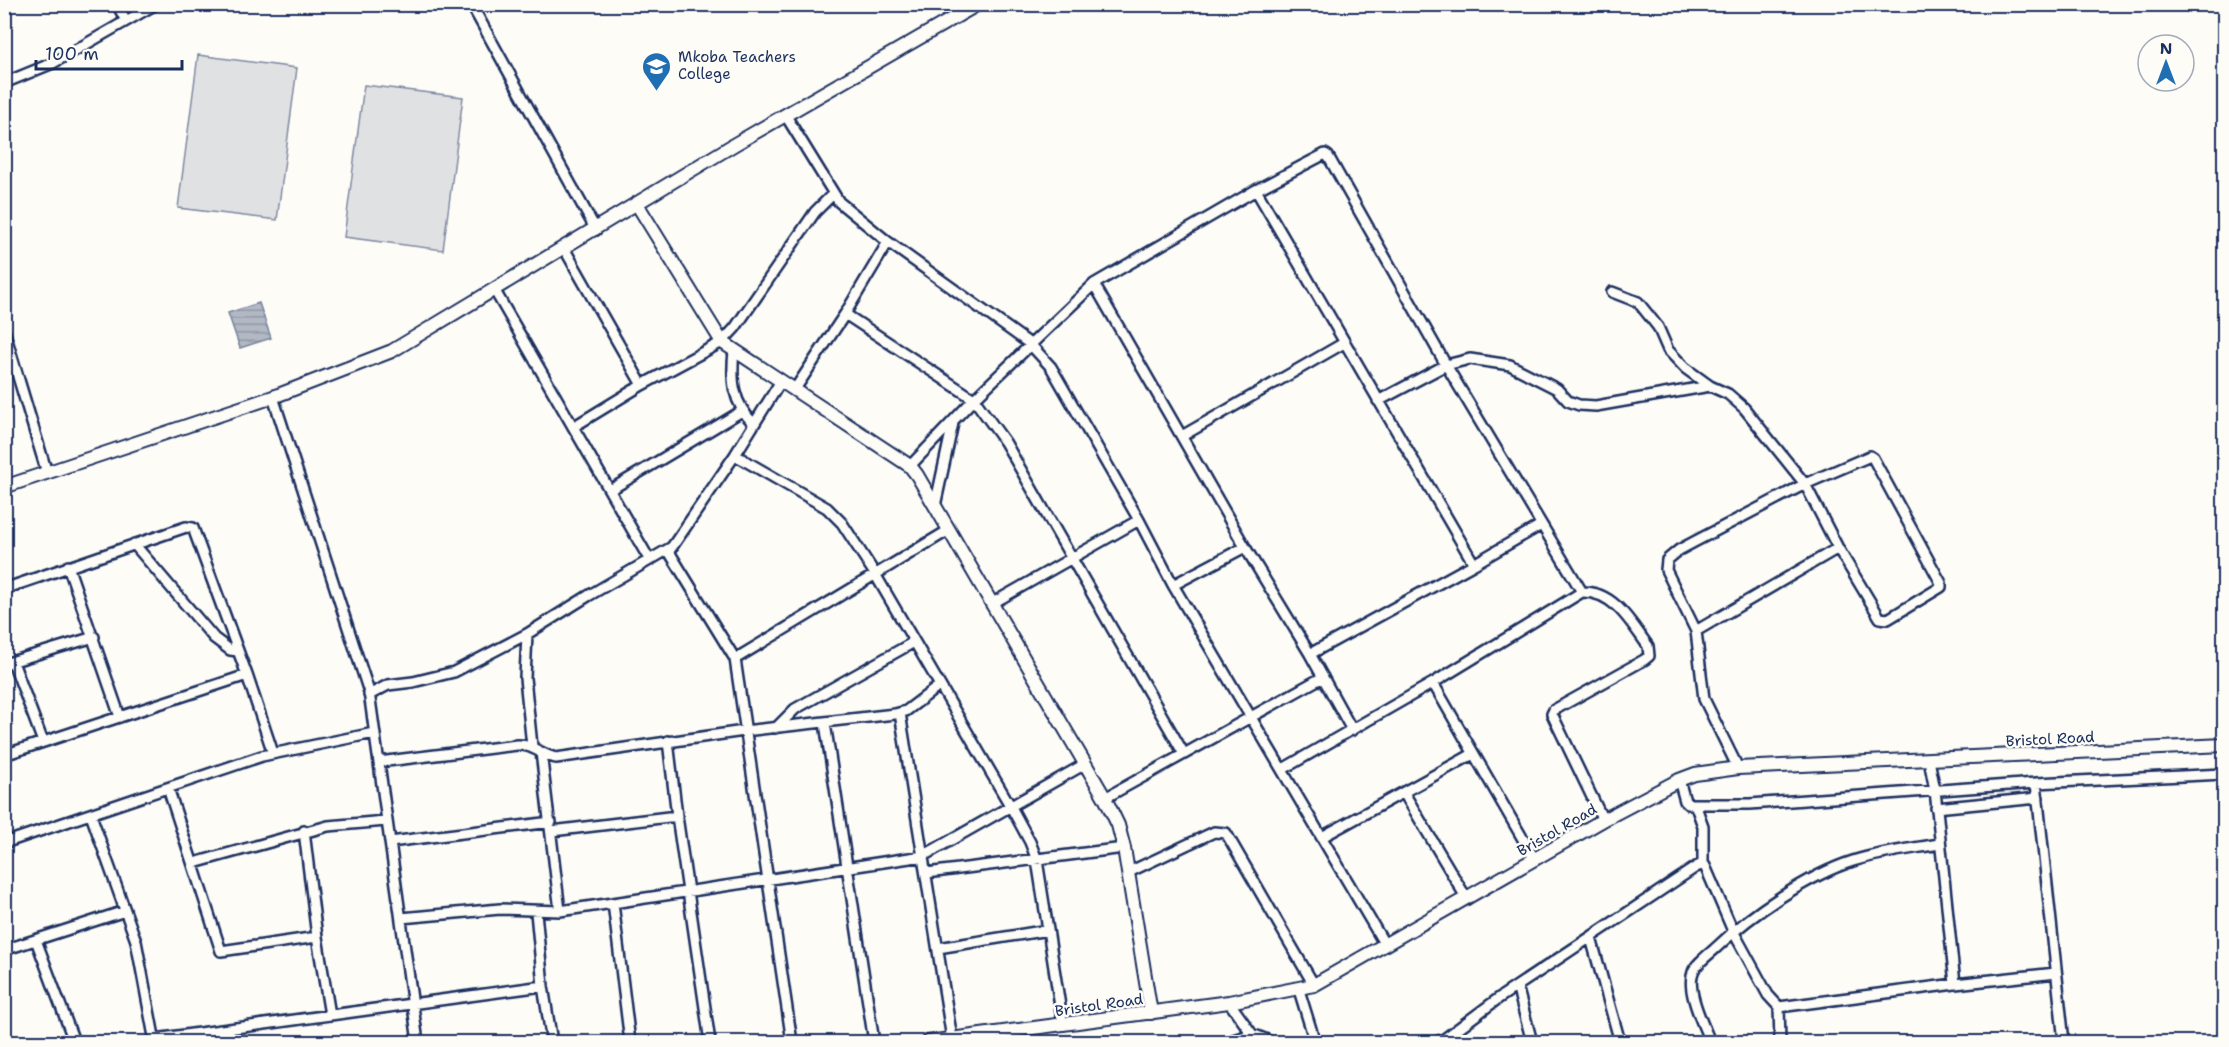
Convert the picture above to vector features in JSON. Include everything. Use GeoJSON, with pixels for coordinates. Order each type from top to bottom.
{"type":"FeatureCollection","features":[{"type":"Feature","properties":{"kind":"street"},"geometry":{"type":"LineString","coordinates":[[117,4],[126,21]]}},
{"type":"Feature","properties":{"kind":"street"},"geometry":{"type":"LineString","coordinates":[[4,83],[53,63],[156,4]]}},
{"type":"Feature","properties":{"kind":"street"},"geometry":{"type":"LineString","coordinates":[[471,4],[596,230]]}},
{"type":"Feature","properties":{"kind":"street"},"geometry":{"type":"LineString","coordinates":[[4,487],[273,397],[392,351],[978,4]]}},
{"type":"Feature","properties":{"kind":"street"},"geometry":{"type":"LineString","coordinates":[[786,116],[839,202],[888,242],[1030,344],[1047,362],[1059,379],[1139,520],[1173,585],[1385,945]]}},
{"type":"Feature","properties":{"kind":"street"},"geometry":{"type":"LineString","coordinates":[[910,466],[974,399],[1094,284],[1321,154],[1328,156],[1446,365],[1582,592]]}},
{"type":"Feature","properties":{"kind":"street"},"geometry":{"type":"LineString","coordinates":[[1257,190],[1474,564]]}},
{"type":"Feature","properties":{"kind":"street"},"geometry":{"type":"LineString","coordinates":[[573,426],[642,385],[722,342],[735,328],[815,212],[833,194]]}},
{"type":"Feature","properties":{"kind":"street"},"geometry":{"type":"LineString","coordinates":[[637,204],[722,342],[910,466],[1105,798],[1118,825],[1129,872],[1151,1013]]}},
{"type":"Feature","properties":{"kind":"street"},"geometry":{"type":"LineString","coordinates":[[795,389],[845,314],[888,242]]}},
{"type":"Feature","properties":{"kind":"street"},"geometry":{"type":"LineString","coordinates":[[564,248],[642,385]]}},
{"type":"Feature","properties":{"kind":"street"},"geometry":{"type":"LineString","coordinates":[[1094,284],[1352,730]]}},
{"type":"Feature","properties":{"kind":"street"},"geometry":{"type":"LineString","coordinates":[[495,291],[649,559]]}},
{"type":"Feature","properties":{"kind":"street"},"geometry":{"type":"LineString","coordinates":[[1612,292],[1625,295],[1638,302],[1658,327],[1668,350],[1685,368],[1710,386],[1728,394],[1744,408],[1805,484],[1838,548],[1880,618],[1888,619],[1941,587],[1941,583],[1873,458],[1866,456],[1805,484],[1679,550],[1667,560],[1666,570],[1696,631],[1704,699],[1738,768]]}},
{"type":"Feature","properties":{"kind":"street"},"geometry":{"type":"LineString","coordinates":[[845,314],[974,399],[1005,442],[1184,754]]}},
{"type":"Feature","properties":{"kind":"street"},"geometry":{"type":"LineString","coordinates":[[4,330],[48,472]]}},
{"type":"Feature","properties":{"kind":"street"},"geometry":{"type":"LineString","coordinates":[[1182,436],[1344,343]]}},
{"type":"Feature","properties":{"kind":"street"},"geometry":{"type":"LineString","coordinates":[[734,351],[732,382],[742,411],[754,424]]}},
{"type":"Feature","properties":{"kind":"street"},"geometry":{"type":"LineString","coordinates":[[1378,401],[1446,365],[1470,359],[1510,365],[1557,389],[1568,401],[1579,405],[1596,406],[1710,386]]}},
{"type":"Feature","properties":{"kind":"street"},"geometry":{"type":"LineString","coordinates":[[369,695],[388,685],[413,682],[454,672],[527,634],[649,559],[668,550],[684,532],[781,381]]}},
{"type":"Feature","properties":{"kind":"street"},"geometry":{"type":"LineString","coordinates":[[273,397],[369,695],[418,1042]]}},
{"type":"Feature","properties":{"kind":"street"},"geometry":{"type":"LineString","coordinates":[[610,490],[742,411]]}},
{"type":"Feature","properties":{"kind":"street"},"geometry":{"type":"LineString","coordinates":[[935,506],[953,421]]}},
{"type":"Feature","properties":{"kind":"street"},"geometry":{"type":"LineString","coordinates":[[735,455],[834,514],[842,523],[875,574],[1011,807],[1037,860],[1062,1025]]}},
{"type":"Feature","properties":{"kind":"street"},"geometry":{"type":"LineString","coordinates":[[991,604],[1139,520]]}},
{"type":"Feature","properties":{"kind":"street"},"geometry":{"type":"LineString","coordinates":[[1310,654],[1541,525]]}},
{"type":"Feature","properties":{"kind":"street"},"geometry":{"type":"LineString","coordinates":[[4,589],[186,527],[193,528],[273,753]]}},
{"type":"Feature","properties":{"kind":"street"},"geometry":{"type":"LineString","coordinates":[[735,658],[948,530]]}},
{"type":"Feature","properties":{"kind":"street"},"geometry":{"type":"LineString","coordinates":[[134,544],[214,638],[230,650],[238,651]]}},
{"type":"Feature","properties":{"kind":"street"},"geometry":{"type":"LineString","coordinates":[[1173,585],[1245,547]]}},
{"type":"Feature","properties":{"kind":"street"},"geometry":{"type":"LineString","coordinates":[[1696,631],[1838,548]]}},
{"type":"Feature","properties":{"kind":"street"},"geometry":{"type":"LineString","coordinates":[[668,550],[735,658],[766,880],[792,1042]]}},
{"type":"Feature","properties":{"kind":"street"},"geometry":{"type":"LineString","coordinates":[[68,566],[120,717]]}},
{"type":"Feature","properties":{"kind":"street"},"geometry":{"type":"LineString","coordinates":[[1283,769],[1433,683],[1582,592],[1592,591],[1608,598],[1626,616],[1650,651],[1649,656],[1644,660],[1554,710],[1552,714],[1603,820]]}},
{"type":"Feature","properties":{"kind":"street"},"geometry":{"type":"LineString","coordinates":[[527,634],[525,678],[532,746]]}},
{"type":"Feature","properties":{"kind":"street"},"geometry":{"type":"LineString","coordinates":[[43,742],[9,663],[94,638]]}},
{"type":"Feature","properties":{"kind":"street"},"geometry":{"type":"LineString","coordinates":[[776,728],[795,709],[914,642]]}},
{"type":"Feature","properties":{"kind":"street"},"geometry":{"type":"LineString","coordinates":[[4,755],[247,675]]}},
{"type":"Feature","properties":{"kind":"street"},"geometry":{"type":"LineString","coordinates":[[1105,798],[1323,677]]}},
{"type":"Feature","properties":{"kind":"street"},"geometry":{"type":"LineString","coordinates":[[1433,683],[1535,860]]}},
{"type":"Feature","properties":{"kind":"street"},"geometry":{"type":"LineString","coordinates":[[379,762],[517,745],[532,746],[541,753],[556,758],[744,731],[900,713],[939,686]]}},
{"type":"Feature","properties":{"kind":"street"},"geometry":{"type":"LineString","coordinates":[[900,713],[952,1039]]}},
{"type":"Feature","properties":{"kind":"street"},"geometry":{"type":"LineString","coordinates":[[825,723],[874,1042]]}},
{"type":"Feature","properties":{"kind":"street"},"geometry":{"type":"LineString","coordinates":[[4,843],[273,753],[374,733]]}},
{"type":"Feature","properties":{"kind":"street"},"geometry":{"type":"LineString","coordinates":[[668,741],[710,1042]]}},
{"type":"Feature","properties":{"kind":"street","name":"Bristol Road"},"geometry":{"type":"LineString","coordinates":[[928,1042],[1229,1002],[1299,990],[1314,985],[1603,820],[1695,774],[1738,768],[2224,745]]}},
{"type":"Feature","properties":{"kind":"street"},"geometry":{"type":"LineString","coordinates":[[541,753],[560,911]]}},
{"type":"Feature","properties":{"kind":"street"},"geometry":{"type":"LineString","coordinates":[[1322,837],[1473,754]]}},
{"type":"Feature","properties":{"kind":"street"},"geometry":{"type":"LineString","coordinates":[[1929,760],[1935,790],[1955,984]]}},
{"type":"Feature","properties":{"kind":"street"},"geometry":{"type":"LineString","coordinates":[[401,918],[500,909],[560,911],[924,856],[1085,764]]}},
{"type":"Feature","properties":{"kind":"street"},"geometry":{"type":"LineString","coordinates":[[1679,780],[1685,801],[1688,804],[1695,804],[1797,801],[2036,783],[2224,774]]}},
{"type":"Feature","properties":{"kind":"street"},"geometry":{"type":"LineString","coordinates":[[2036,783],[2064,1042]]}},
{"type":"Feature","properties":{"kind":"street"},"geometry":{"type":"LineString","coordinates":[[168,788],[194,863],[220,951],[317,937]]}},
{"type":"Feature","properties":{"kind":"street"},"geometry":{"type":"LineString","coordinates":[[1404,793],[1467,899]]}},
{"type":"Feature","properties":{"kind":"street"},"geometry":{"type":"LineString","coordinates":[[1936,808],[2038,798]]}},
{"type":"Feature","properties":{"kind":"street"},"geometry":{"type":"LineString","coordinates":[[1695,804],[1703,826],[1702,864],[1705,866],[1733,931],[1768,995],[1779,1007],[1780,1042]]}},
{"type":"Feature","properties":{"kind":"street"},"geometry":{"type":"LineString","coordinates":[[91,815],[139,952],[155,1041],[543,986]]}},
{"type":"Feature","properties":{"kind":"street"},"geometry":{"type":"LineString","coordinates":[[390,842],[677,816]]}},
{"type":"Feature","properties":{"kind":"street"},"geometry":{"type":"LineString","coordinates":[[194,863],[335,824],[386,820]]}},
{"type":"Feature","properties":{"kind":"street"},"geometry":{"type":"LineString","coordinates":[[304,831],[317,937],[330,1015]]}},
{"type":"Feature","properties":{"kind":"street"},"geometry":{"type":"LineString","coordinates":[[1129,872],[1214,832],[1226,833],[1314,985]]}},
{"type":"Feature","properties":{"kind":"street"},"geometry":{"type":"LineString","coordinates":[[1710,1042],[1695,1003],[1691,982],[1693,970],[1733,931],[1826,872],[1871,857],[1939,844]]}},
{"type":"Feature","properties":{"kind":"street"},"geometry":{"type":"LineString","coordinates":[[927,873],[1124,848]]}},
{"type":"Feature","properties":{"kind":"street"},"geometry":{"type":"LineString","coordinates":[[1442,1041],[1517,986],[1702,864]]}},
{"type":"Feature","properties":{"kind":"street"},"geometry":{"type":"LineString","coordinates":[[613,903],[630,1042]]}},
{"type":"Feature","properties":{"kind":"street"},"geometry":{"type":"LineString","coordinates":[[4,950],[126,911]]}},
{"type":"Feature","properties":{"kind":"street"},"geometry":{"type":"LineString","coordinates":[[536,912],[543,986],[552,1042]]}},
{"type":"Feature","properties":{"kind":"street"},"geometry":{"type":"LineString","coordinates":[[938,948],[1048,930]]}},
{"type":"Feature","properties":{"kind":"street"},"geometry":{"type":"LineString","coordinates":[[1591,938],[1620,1042]]}},
{"type":"Feature","properties":{"kind":"street"},"geometry":{"type":"LineString","coordinates":[[36,940],[72,1036]]}},
{"type":"Feature","properties":{"kind":"street"},"geometry":{"type":"LineString","coordinates":[[1779,1007],[2056,973]]}},
{"type":"Feature","properties":{"kind":"street"},"geometry":{"type":"LineString","coordinates":[[1517,986],[1532,1042]]}},
{"type":"Feature","properties":{"kind":"street"},"geometry":{"type":"LineString","coordinates":[[1299,990],[1314,1042]]}},
{"type":"Feature","properties":{"kind":"street"},"geometry":{"type":"LineString","coordinates":[[1229,1002],[1252,1034],[1270,1042]]}},
{"type":"Feature","properties":{"kind":"street"},"geometry":{"type":"LineString","coordinates":[[1227,1042],[1252,1034]]}},
{"type":"Feature","properties":{"kind":"shaded area"},"geometry":{"type":"Polygon","coordinates":[[[198,55],[297,68],[277,220],[178,208],[198,55]]]}},
{"type":"Feature","properties":{"kind":"shaded area"},"geometry":{"type":"Polygon","coordinates":[[[364,85],[463,97],[443,250],[344,237],[364,85]]]}},
{"type":"Feature","properties":{"kind":"shaded area"},"geometry":{"type":"Polygon","coordinates":[[[259,303],[271,338],[240,348],[228,313],[259,303]]]}},
{"type":"Feature","properties":{"kind":"place","name":"Mkoba Teachers College"},"geometry":{"type":"Point","coordinates":[657,92]}}]}
